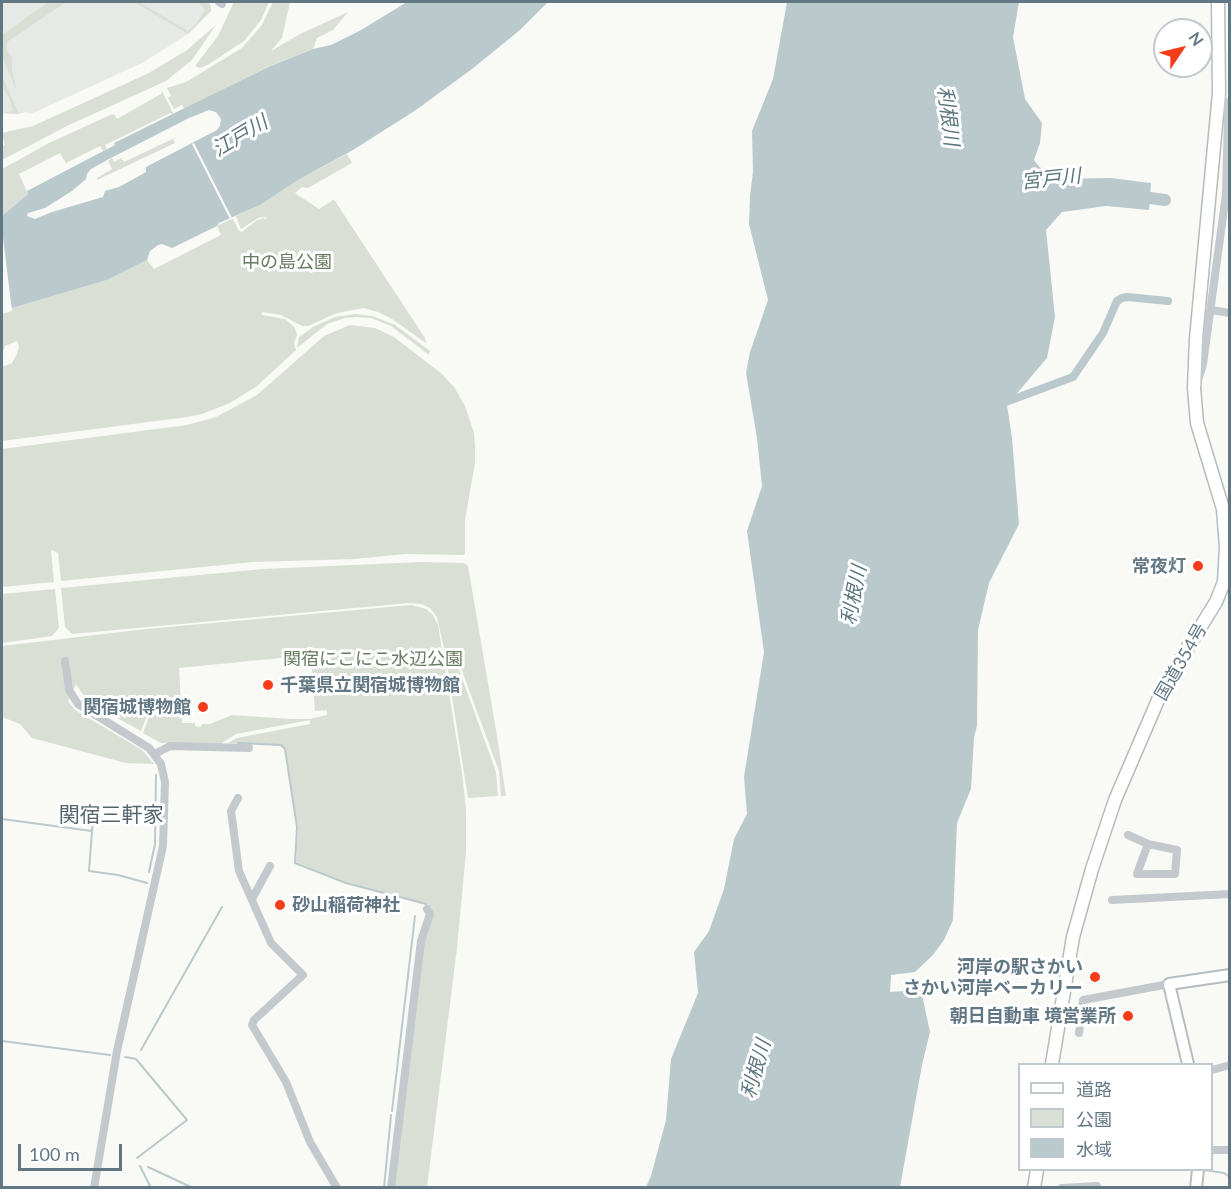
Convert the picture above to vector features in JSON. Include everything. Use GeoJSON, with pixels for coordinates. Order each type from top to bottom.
{"type":"FeatureCollection","features":[{"type":"Feature","properties":{"kind":"highway","name":"国道354号"},"geometry":{"type":"LineString","coordinates":[[1052,1063],[1073,937],[1115,800],[1161,693],[1227,583],[1223,509],[1197,423],[1194,388],[1196,339],[1219,93],[1218,2]]}},
{"type":"Feature","properties":{"kind":"highway"},"geometry":{"type":"LineString","coordinates":[[1034,1188],[1036,1171]]}},
{"type":"Feature","properties":{"kind":"main road"},"geometry":{"type":"LineString","coordinates":[[1188,1063],[1169,984],[1230,975]]}},
{"type":"Feature","properties":{"kind":"main road"},"geometry":{"type":"LineString","coordinates":[[1196,1188],[1198,1171]]}},
{"type":"Feature","properties":{"kind":"street"},"geometry":{"type":"LineString","coordinates":[[1194,388],[1199,381],[1203,364],[1226,211],[1228,117],[1226,104],[1219,93]]}},
{"type":"Feature","properties":{"kind":"street"},"geometry":{"type":"LineString","coordinates":[[1211,310],[1230,313]]}},
{"type":"Feature","properties":{"kind":"street"},"geometry":{"type":"LineString","coordinates":[[65,661],[69,690],[78,704],[149,748],[161,764],[165,782],[163,846],[117,1051],[94,1188]]}},
{"type":"Feature","properties":{"kind":"street"},"geometry":{"type":"LineString","coordinates":[[155,754],[170,746],[249,748]]}},
{"type":"Feature","properties":{"kind":"street"},"geometry":{"type":"LineString","coordinates":[[238,798],[231,811],[239,871],[271,943],[303,975],[254,1020],[252,1025],[286,1082],[310,1142],[337,1188]]}},
{"type":"Feature","properties":{"kind":"street"},"geometry":{"type":"LineString","coordinates":[[1128,835],[1148,844],[1177,850],[1175,874],[1137,874],[1148,844]]}},
{"type":"Feature","properties":{"kind":"street"},"geometry":{"type":"LineString","coordinates":[[252,898],[270,866]]}},
{"type":"Feature","properties":{"kind":"street"},"geometry":{"type":"LineString","coordinates":[[1112,900],[1230,894]]}},
{"type":"Feature","properties":{"kind":"street"},"geometry":{"type":"LineString","coordinates":[[391,1188],[421,941],[430,914],[427,909]]}},
{"type":"Feature","properties":{"kind":"street"},"geometry":{"type":"LineString","coordinates":[[1079,1033],[1083,1000],[1169,984]]}},
{"type":"Feature","properties":{"kind":"street"},"geometry":{"type":"LineString","coordinates":[[1213,1070],[1230,1065]]}},
{"type":"Feature","properties":{"kind":"street"},"geometry":{"type":"LineString","coordinates":[[1213,1150],[1230,1150]]}},
{"type":"Feature","properties":{"kind":"street"},"geometry":{"type":"LineString","coordinates":[[1062,1188],[1097,1186]]}},
{"type":"Feature","properties":{"kind":"shaded area"},"geometry":{"type":"Polygon","coordinates":[[[2,2],[206,2],[210,4],[211,11],[188,34],[144,62],[31,114],[26,112],[19,114],[2,113],[2,2]]]}},
{"type":"Feature","properties":{"kind":"green space"},"geometry":{"type":"Polygon","coordinates":[[[48,2],[66,2],[7,42],[17,91],[2,57],[2,35],[48,2]]]}},
{"type":"Feature","properties":{"kind":"green space"},"geometry":{"type":"Polygon","coordinates":[[[134,2],[139,2],[188,31],[197,23],[205,10],[199,2],[210,4],[211,11],[188,34],[134,2]]]}},
{"type":"Feature","properties":{"kind":"green space"},"geometry":{"type":"Polygon","coordinates":[[[234,2],[269,2],[261,20],[244,41],[209,64],[200,68],[195,66],[218,36],[234,2]]]}},
{"type":"Feature","properties":{"kind":"green space"},"geometry":{"type":"Polygon","coordinates":[[[273,2],[290,2],[282,38],[271,51],[300,34],[348,12],[333,30],[317,38],[313,49],[265,68],[184,109],[182,105],[174,109],[168,98],[171,96],[167,88],[186,82],[242,48],[262,25],[273,2]]]}},
{"type":"Feature","properties":{"kind":"green space"},"geometry":{"type":"Polygon","coordinates":[[[216,25],[192,60],[166,81],[69,125],[2,160],[2,146],[5,145],[2,133],[33,126],[149,73],[187,50],[216,25]]]}},
{"type":"Feature","properties":{"kind":"green space"},"geometry":{"type":"Polygon","coordinates":[[[2,76],[19,114],[2,113],[13,111],[2,85],[2,76]]]}},
{"type":"Feature","properties":{"kind":"green space"},"geometry":{"type":"Polygon","coordinates":[[[162,91],[174,115],[170,113],[105,145],[107,149],[103,151],[100,146],[66,163],[60,153],[19,174],[28,194],[2,216],[2,169],[49,143],[110,115],[114,114],[117,119],[161,94],[162,91]]]}},
{"type":"Feature","properties":{"kind":"green space"},"geometry":{"type":"Polygon","coordinates":[[[183,134],[173,139],[175,143],[97,180],[112,169],[108,161],[112,158],[114,162],[121,158],[124,162],[183,134]]]}},
{"type":"Feature","properties":{"kind":"green space","name":"中の島公園"},"geometry":{"type":"Polygon","coordinates":[[[347,154],[352,163],[308,188],[302,187],[295,193],[319,209],[335,201],[425,338],[426,343],[392,319],[364,308],[337,313],[308,326],[302,326],[281,315],[262,312],[262,315],[285,319],[295,328],[296,350],[257,386],[230,403],[187,417],[2,441],[2,367],[12,363],[19,347],[17,341],[5,346],[2,354],[2,311],[107,280],[147,260],[154,269],[221,235],[217,226],[233,219],[239,231],[242,232],[257,220],[264,218],[266,220],[266,217],[258,218],[241,229],[236,216],[260,205],[298,180],[347,154]]]}},
{"type":"Feature","properties":{"kind":"green space"},"geometry":{"type":"Polygon","coordinates":[[[355,314],[373,316],[395,325],[430,351],[429,355],[391,326],[371,318],[357,317],[327,324],[297,348],[299,337],[313,327],[335,317],[355,314]]]}},
{"type":"Feature","properties":{"kind":"green space"},"geometry":{"type":"Polygon","coordinates":[[[350,325],[375,328],[394,337],[442,374],[454,387],[465,406],[474,433],[475,463],[465,520],[464,555],[405,554],[355,559],[253,562],[61,581],[58,553],[51,550],[54,582],[2,587],[2,449],[187,425],[216,417],[257,395],[324,336],[350,325]]]}},
{"type":"Feature","properties":{"kind":"green space"},"geometry":{"type":"Polygon","coordinates":[[[421,562],[464,563],[468,566],[506,796],[501,796],[499,771],[458,660],[447,662],[437,617],[430,608],[421,604],[409,603],[72,634],[65,627],[61,588],[263,569],[421,562]]]}},
{"type":"Feature","properties":{"kind":"green space"},"geometry":{"type":"Polygon","coordinates":[[[55,589],[59,628],[52,636],[2,643],[2,594],[55,589]]]}},
{"type":"Feature","properties":{"kind":"green space","name":"関宿にこにこ水辺公園"},"geometry":{"type":"Polygon","coordinates":[[[411,605],[426,609],[433,615],[438,625],[462,773],[466,810],[466,852],[457,948],[427,1187],[393,1187],[422,944],[432,917],[426,904],[346,882],[296,862],[298,827],[285,749],[281,745],[228,743],[237,738],[310,724],[310,720],[236,734],[220,744],[161,743],[143,733],[149,717],[147,716],[141,731],[88,702],[76,684],[68,701],[75,710],[142,750],[154,764],[126,763],[32,738],[20,724],[2,717],[2,646],[146,629],[411,605]],[[311,655],[179,668],[182,723],[195,723],[195,726],[201,727],[202,724],[210,724],[232,715],[310,719],[327,715],[327,710],[315,711],[311,655]]]}},
{"type":"Feature","properties":{"kind":"green space"},"geometry":{"type":"Polygon","coordinates":[[[457,664],[496,772],[498,796],[468,798],[447,665],[457,664]]]}},
{"type":"Feature","properties":{"kind":"water","name":"江戸川"},"geometry":{"type":"Polygon","coordinates":[[[407,2],[548,2],[520,30],[416,110],[260,205],[219,223],[172,248],[162,244],[158,245],[150,251],[147,260],[107,280],[2,311],[2,216],[28,194],[27,191],[115,145],[114,143],[266,68],[313,49],[331,45],[407,2]],[[209,110],[189,118],[107,160],[91,169],[86,179],[72,191],[45,208],[28,213],[27,216],[35,219],[103,197],[105,191],[119,187],[146,172],[146,167],[217,130],[221,119],[216,112],[209,110]]]}},
{"type":"Feature","properties":{"kind":"water","name":"利根川"},"geometry":{"type":"Polygon","coordinates":[[[787,2],[1019,2],[1013,37],[1025,99],[1042,123],[1040,143],[1034,160],[1049,179],[1111,178],[1151,183],[1149,210],[1106,206],[1062,212],[1046,230],[1055,317],[1047,358],[1007,405],[1019,524],[989,583],[978,630],[977,726],[974,737],[971,789],[957,823],[953,920],[944,940],[933,955],[915,972],[891,975],[890,992],[921,990],[930,1032],[900,1187],[646,1187],[666,1120],[671,1059],[698,993],[694,952],[709,931],[724,889],[734,839],[747,814],[744,777],[764,652],[747,531],[762,486],[746,373],[750,352],[768,300],[749,224],[753,172],[752,131],[773,79],[787,2]]]}},
{"type":"Feature","properties":{"kind":"pier"},"geometry":{"type":"Polygon","coordinates":[[[194,143],[232,218],[230,219],[192,144],[194,143]]]}},
{"type":"Feature","properties":{"kind":"pier"},"geometry":{"type":"Polygon","coordinates":[[[2,229],[12,311],[2,314],[2,229]]]}},
{"type":"Feature","properties":{"kind":"waterway","name":"宮戸川"},"geometry":{"type":"LineString","coordinates":[[1134,196],[1165,200]]}},
{"type":"Feature","properties":{"kind":"waterway"},"geometry":{"type":"LineString","coordinates":[[1003,403],[1073,377],[1103,333],[1117,301],[1127,297],[1168,301]]}},
{"type":"Feature","properties":{"kind":"waterway"},"geometry":{"type":"LineString","coordinates":[[238,743],[281,745],[285,749],[297,827],[295,863],[346,883],[426,904]]}},
{"type":"Feature","properties":{"kind":"waterway"},"geometry":{"type":"LineString","coordinates":[[149,872],[155,844],[156,775]]}},
{"type":"Feature","properties":{"kind":"waterway"},"geometry":{"type":"LineString","coordinates":[[92,830],[93,818],[132,818]]}},
{"type":"Feature","properties":{"kind":"waterway"},"geometry":{"type":"LineString","coordinates":[[2,819],[92,831],[89,871],[118,875],[147,883]]}},
{"type":"Feature","properties":{"kind":"waterway"},"geometry":{"type":"LineString","coordinates":[[141,1050],[222,907]]}},
{"type":"Feature","properties":{"kind":"waterway"},"geometry":{"type":"LineString","coordinates":[[392,1111],[415,916]]}},
{"type":"Feature","properties":{"kind":"waterway"},"geometry":{"type":"LineString","coordinates":[[2,1041],[110,1055]]}},
{"type":"Feature","properties":{"kind":"waterway"},"geometry":{"type":"LineString","coordinates":[[125,1057],[136,1059],[187,1120],[137,1158]]}},
{"type":"Feature","properties":{"kind":"waterway"},"geometry":{"type":"LineString","coordinates":[[384,1188],[391,1115]]}},
{"type":"Feature","properties":{"kind":"waterway"},"geometry":{"type":"LineString","coordinates":[[140,1166],[151,1188]]}},
{"type":"Feature","properties":{"kind":"waterway"},"geometry":{"type":"LineString","coordinates":[[148,1167],[193,1188]]}},
{"type":"Feature","properties":{"kind":"waterway"},"geometry":{"type":"LineString","coordinates":[[1211,1171],[1224,1173],[1230,1177]]}},
{"type":"Feature","properties":{"kind":"place","name":"常夜灯"},"geometry":{"type":"Point","coordinates":[1198,566]}},
{"type":"Feature","properties":{"kind":"place","name":"千葉県立関宿城博物館"},"geometry":{"type":"Point","coordinates":[268,685]}},
{"type":"Feature","properties":{"kind":"place","name":"関宿城博物館"},"geometry":{"type":"Point","coordinates":[203,707]}},
{"type":"Feature","properties":{"kind":"place","name":"砂山稲荷神社"},"geometry":{"type":"Point","coordinates":[280,905]}},
{"type":"Feature","properties":{"kind":"place","name":"河岸の駅さかい さかい河岸ベーカリー"},"geometry":{"type":"Point","coordinates":[1095,977]}},
{"type":"Feature","properties":{"kind":"place","name":"朝日自動車 境営業所"},"geometry":{"type":"Point","coordinates":[1128,1016]}},
{"type":"Feature","properties":{"kind":"district","name":"関宿三軒家"},"geometry":{"type":"Point","coordinates":[111,815]}}]}
